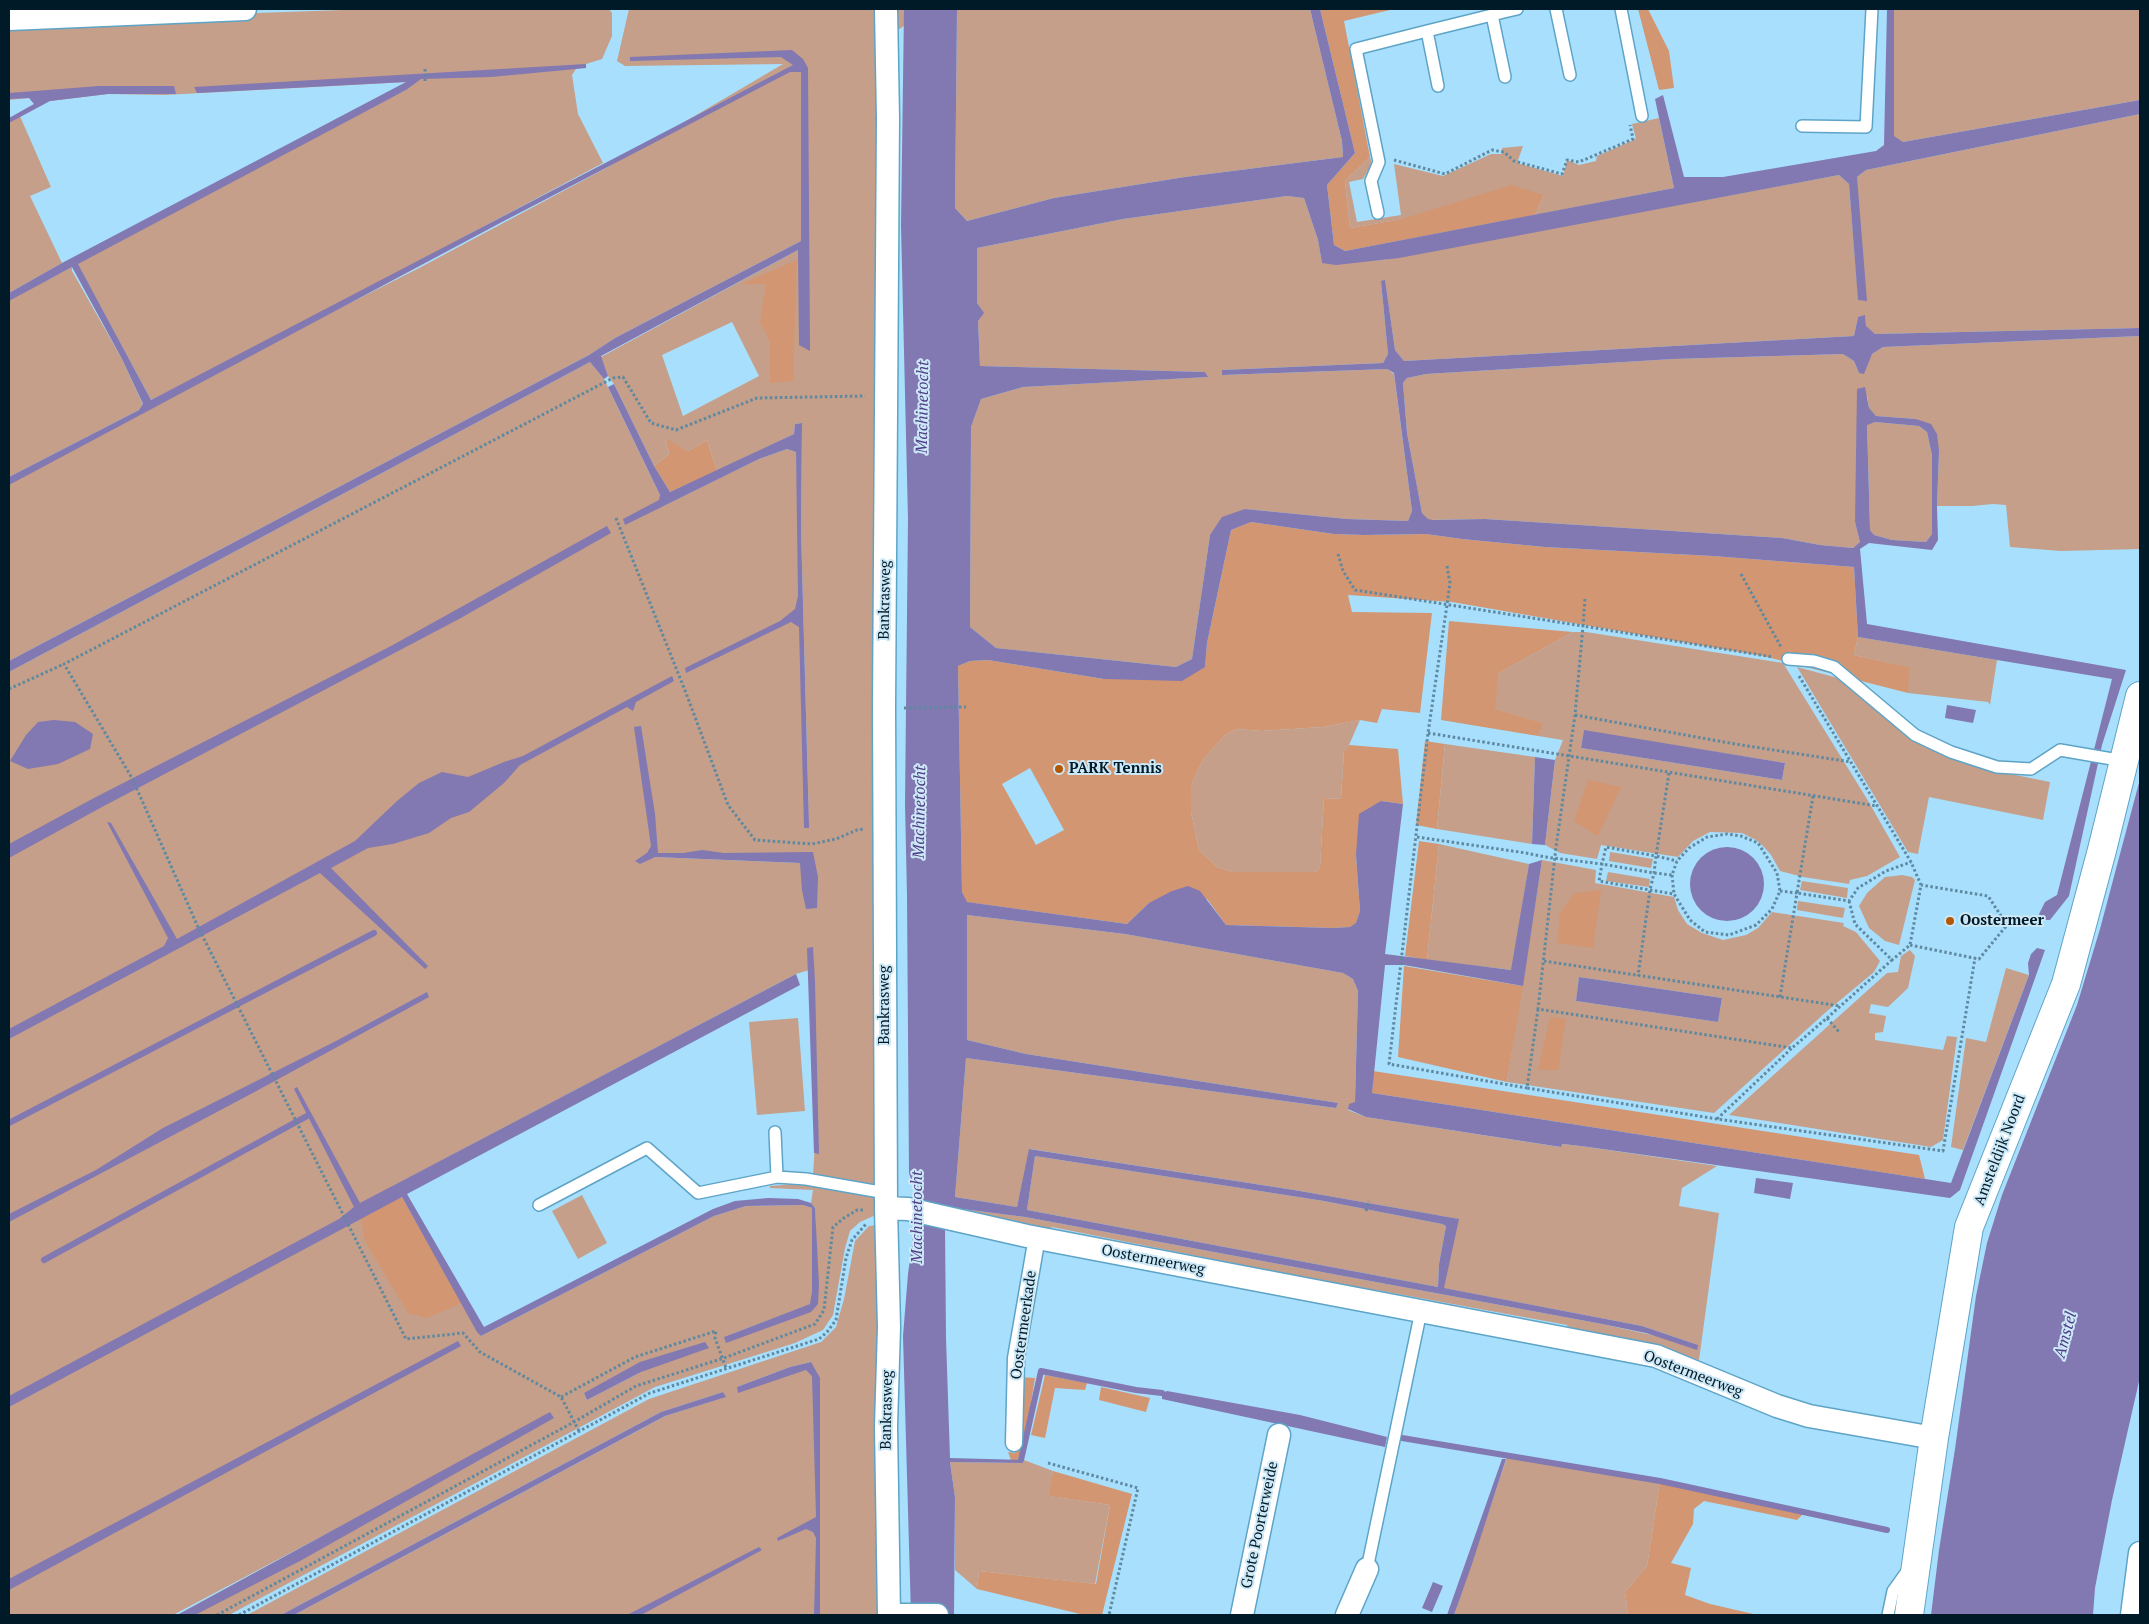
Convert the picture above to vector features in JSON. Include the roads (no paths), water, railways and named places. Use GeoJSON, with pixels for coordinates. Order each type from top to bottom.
{"type":"FeatureCollection","features":[{"type":"Feature","properties":{"kind":"street"},"geometry":{"type":"LineString","coordinates":[[9,20],[245,9]]}},
{"type":"Feature","properties":{"kind":"street","name":"Bankrasweg"},"geometry":{"type":"LineString","coordinates":[[886,9],[888,118],[884,696],[886,1200],[889,1327],[886,1426],[889,1615]]}},
{"type":"Feature","properties":{"kind":"street","name":"Amsteldijk Noord"},"geometry":{"type":"LineString","coordinates":[[1909,1615],[1934,1438],[1970,1227],[2066,984],[2078,941],[2114,759],[2140,696]]}},
{"type":"Feature","properties":{"kind":"street","name":"Oostermeerweg"},"geometry":{"type":"LineString","coordinates":[[886,1200],[908,1209],[1037,1238],[1656,1356],[1777,1406],[1809,1416],[1934,1438]]}},
{"type":"Feature","properties":{"kind":"street","name":"Oostermeerkade"},"geometry":{"type":"LineString","coordinates":[[1014,1443],[1016,1358],[1037,1238]]}},
{"type":"Feature","properties":{"kind":"street","name":"Grote Poorterweide"},"geometry":{"type":"LineString","coordinates":[[1242,1615],[1279,1435]]}},
{"type":"Feature","properties":{"kind":"street"},"geometry":{"type":"LineString","coordinates":[[2132,1615],[2140,1553]]}},
{"type":"Feature","properties":{"kind":"street"},"geometry":{"type":"LineString","coordinates":[[1347,1615],[1367,1569]]}},
{"type":"Feature","properties":{"kind":"street"},"geometry":{"type":"LineString","coordinates":[[898,1615],[937,1615]]}},
{"type":"Feature","properties":{"kind":"lane"},"geometry":{"type":"LineString","coordinates":[[1378,213],[1371,181],[1379,162],[1356,49],[1492,15],[1504,10],[1517,9]]}},
{"type":"Feature","properties":{"kind":"lane"},"geometry":{"type":"LineString","coordinates":[[1556,9],[1570,75]]}},
{"type":"Feature","properties":{"kind":"lane"},"geometry":{"type":"LineString","coordinates":[[1621,9],[1642,116]]}},
{"type":"Feature","properties":{"kind":"lane"},"geometry":{"type":"LineString","coordinates":[[1802,126],[1866,128],[1872,9]]}},
{"type":"Feature","properties":{"kind":"lane"},"geometry":{"type":"LineString","coordinates":[[1492,15],[1505,77]]}},
{"type":"Feature","properties":{"kind":"lane"},"geometry":{"type":"LineString","coordinates":[[1427,31],[1438,86]]}},
{"type":"Feature","properties":{"kind":"lane"},"geometry":{"type":"LineString","coordinates":[[1788,659],[1814,661],[1834,667],[1915,735],[1951,752],[1997,767],[2031,769],[2060,750],[2088,753],[2114,759]]}},
{"type":"Feature","properties":{"kind":"lane"},"geometry":{"type":"LineString","coordinates":[[775,1132],[777,1177]]}},
{"type":"Feature","properties":{"kind":"lane"},"geometry":{"type":"LineString","coordinates":[[539,1205],[647,1148],[698,1193],[777,1177],[806,1179],[886,1200]]}},
{"type":"Feature","properties":{"kind":"lane"},"geometry":{"type":"LineString","coordinates":[[1367,1569],[1421,1311]]}},
{"type":"Feature","properties":{"kind":"lane"},"geometry":{"type":"LineString","coordinates":[[1888,1615],[1893,1591],[1917,1558]]}},
{"type":"Feature","properties":{"kind":"water","name":"Machinetocht"},"geometry":{"type":"Polygon","coordinates":[[[904,9],[957,9],[955,208],[967,221],[1054,198],[1185,177],[1343,157],[1342,141],[1310,9],[1320,9],[1355,153],[1327,185],[1334,245],[1345,251],[1674,188],[1655,99],[1663,95],[1684,177],[1723,177],[1876,151],[1884,145],[1887,9],[1894,9],[1894,136],[1903,142],[2140,100],[2140,114],[1866,170],[1857,177],[1867,301],[1858,300],[1849,184],[1839,175],[1399,258],[1336,265],[1322,263],[1318,240],[1304,198],[1287,196],[1123,219],[977,248],[977,303],[984,313],[978,321],[980,366],[1205,372],[1208,377],[1023,387],[981,399],[971,427],[970,627],[996,648],[1176,667],[1192,659],[1210,535],[1222,517],[1245,509],[1347,519],[1408,521],[1412,511],[1394,373],[1387,369],[1222,375],[1222,370],[1383,363],[1388,354],[1381,281],[1385,280],[1395,350],[1404,361],[1854,336],[1858,317],[1865,315],[1866,326],[1875,334],[2140,328],[2140,336],[1883,347],[1872,354],[1864,374],[1859,373],[1854,361],[1843,354],[1673,359],[1426,374],[1407,378],[1403,383],[1407,433],[1422,513],[1428,519],[1433,520],[1485,519],[1782,538],[1820,545],[1853,548],[1860,542],[1855,522],[1857,389],[1865,387],[1869,408],[1876,416],[1916,419],[1931,424],[1937,434],[1939,451],[1938,540],[1932,550],[1869,543],[1860,549],[1867,624],[2126,670],[2102,745],[2069,896],[2050,920],[2042,920],[2039,914],[2045,902],[2057,895],[2112,679],[1858,637],[1854,567],[1713,556],[1545,547],[1426,534],[1334,534],[1251,522],[1231,530],[1207,643],[1205,667],[1182,681],[1104,679],[988,660],[970,661],[958,666],[962,892],[967,902],[1127,924],[1149,903],[1172,891],[1188,886],[1200,891],[1226,925],[1350,927],[1356,923],[1360,911],[1356,855],[1359,814],[1381,801],[1403,804],[1385,954],[1511,970],[1529,864],[1542,860],[1523,986],[1404,965],[1385,965],[1372,1093],[1951,1183],[2029,975],[2028,963],[2031,954],[2037,948],[2045,950],[1960,1190],[1950,1198],[1581,1146],[1562,1144],[1561,1147],[1366,1117],[1348,1109],[1349,1104],[1355,1102],[1358,991],[1353,979],[1343,973],[1125,934],[967,915],[967,1040],[1026,1054],[1338,1103],[1336,1108],[966,1058],[955,1197],[1017,1207],[1029,1149],[1294,1190],[1459,1219],[1444,1288],[1642,1326],[1698,1345],[1697,1350],[1646,1333],[1597,1323],[1025,1217],[947,1207],[945,1227],[946,1338],[950,1458],[1024,1460],[1022,1463],[950,1462],[955,1497],[954,1615],[911,1615],[903,1336],[908,1274],[918,1200],[909,1173],[905,804],[908,519],[901,226],[904,9]],[[1875,422],[1867,425],[1870,530],[1874,535],[1892,540],[1926,542],[1932,534],[1932,455],[1927,432],[1919,426],[1875,422]],[[1035,1156],[1027,1210],[1438,1287],[1439,1264],[1446,1226],[1442,1224],[1324,1201],[1035,1156]]]}},
{"type":"Feature","properties":{"kind":"water"},"geometry":{"type":"Polygon","coordinates":[[[792,50],[803,59],[808,68],[810,351],[799,345],[798,250],[601,356],[608,376],[604,379],[590,362],[9,672],[9,661],[801,241],[801,72],[790,72],[502,222],[9,485],[9,477],[139,410],[143,404],[122,359],[72,267],[9,301],[9,293],[62,263],[406,82],[197,93],[194,87],[586,64],[586,68],[491,77],[421,79],[406,90],[78,264],[151,400],[793,65],[781,57],[630,61],[630,57],[792,50]]]}},
{"type":"Feature","properties":{"kind":"water"},"geometry":{"type":"Polygon","coordinates":[[[99,86],[174,86],[176,94],[108,94],[50,101],[9,123],[9,118],[34,104],[29,98],[9,99],[9,93],[99,86]]]}},
{"type":"Feature","properties":{"kind":"water"},"geometry":{"type":"Polygon","coordinates":[[[614,384],[654,466],[670,492],[794,434],[795,424],[802,423],[801,529],[809,828],[804,828],[799,627],[791,622],[686,673],[685,668],[780,621],[795,609],[798,596],[796,452],[787,449],[759,459],[625,525],[623,519],[659,500],[660,495],[608,387],[614,384]]]}},
{"type":"Feature","properties":{"kind":"water"},"geometry":{"type":"Polygon","coordinates":[[[607,526],[611,533],[459,619],[9,858],[9,844],[94,798],[391,646],[607,526]]]}},
{"type":"Feature","properties":{"kind":"water"},"geometry":{"type":"Polygon","coordinates":[[[672,676],[674,681],[636,702],[633,711],[627,707],[520,765],[504,783],[469,812],[451,818],[429,833],[393,844],[368,848],[331,868],[428,966],[425,969],[320,873],[9,1039],[9,1029],[164,946],[168,938],[107,822],[111,823],[177,939],[355,841],[419,783],[442,772],[468,777],[523,756],[672,676]]]}},
{"type":"Feature","properties":{"kind":"water"},"geometry":{"type":"Polygon","coordinates":[[[1947,705],[1976,710],[1973,723],[1945,718],[1947,705]]]}},
{"type":"Feature","properties":{"kind":"water"},"geometry":{"type":"Polygon","coordinates":[[[54,720],[75,722],[93,734],[90,749],[58,764],[28,769],[10,761],[26,735],[38,722],[54,720]]]}},
{"type":"Feature","properties":{"kind":"water"},"geometry":{"type":"Polygon","coordinates":[[[641,726],[655,814],[658,853],[683,853],[702,850],[724,853],[813,852],[818,877],[817,908],[806,909],[802,890],[800,863],[655,857],[640,864],[635,861],[647,853],[651,846],[634,727],[641,726]]]}},
{"type":"Feature","properties":{"kind":"water"},"geometry":{"type":"Polygon","coordinates":[[[1584,730],[1785,763],[1782,780],[1581,748],[1584,730]]]}},
{"type":"Feature","properties":{"kind":"water"},"geometry":{"type":"Polygon","coordinates":[[[1535,757],[1555,760],[1545,845],[1532,844],[1535,757]]]}},
{"type":"Feature","properties":{"kind":"water","name":"Amstel"},"geometry":{"type":"Polygon","coordinates":[[[2140,779],[2140,1377],[2112,1500],[2095,1588],[2093,1615],[1931,1615],[1976,1296],[1987,1243],[2002,1195],[2077,1005],[2100,929],[2140,779]]]}},
{"type":"Feature","properties":{"kind":"water"},"geometry":{"type":"Polygon","coordinates":[[[1727,847],[1748,853],[1758,863],[1764,884],[1758,905],[1748,915],[1727,921],[1706,915],[1696,905],[1690,884],[1696,863],[1706,853],[1727,847]]]}},
{"type":"Feature","properties":{"kind":"water"},"geometry":{"type":"Polygon","coordinates":[[[813,947],[819,1154],[814,1153],[807,948],[813,947]]]}},
{"type":"Feature","properties":{"kind":"water"},"geometry":{"type":"Polygon","coordinates":[[[796,974],[800,985],[407,1194],[484,1327],[713,1209],[735,1201],[768,1198],[798,1199],[811,1203],[815,1208],[819,1284],[818,1304],[811,1312],[726,1343],[724,1337],[810,1304],[812,1291],[812,1208],[803,1205],[746,1206],[714,1216],[481,1336],[477,1332],[402,1197],[9,1407],[9,1396],[339,1219],[354,1207],[294,1089],[297,1087],[360,1203],[796,974]]]}},
{"type":"Feature","properties":{"kind":"water"},"geometry":{"type":"Polygon","coordinates":[[[1579,977],[1722,998],[1718,1022],[1576,1001],[1579,977]]]}},
{"type":"Feature","properties":{"kind":"water"},"geometry":{"type":"Polygon","coordinates":[[[427,992],[429,997],[9,1222],[9,1214],[96,1170],[163,1128],[336,1041],[427,992]]]}},
{"type":"Feature","properties":{"kind":"water"},"geometry":{"type":"Polygon","coordinates":[[[1756,1178],[1793,1183],[1790,1199],[1754,1193],[1756,1178]]]}},
{"type":"Feature","properties":{"kind":"water"},"geometry":{"type":"Polygon","coordinates":[[[458,1341],[461,1346],[9,1590],[9,1579],[458,1341]]]}},
{"type":"Feature","properties":{"kind":"water"},"geometry":{"type":"Polygon","coordinates":[[[705,1342],[709,1348],[641,1372],[587,1400],[584,1393],[640,1362],[705,1342]]]}},
{"type":"Feature","properties":{"kind":"water"},"geometry":{"type":"Polygon","coordinates":[[[811,1362],[820,1378],[820,1615],[814,1615],[816,1538],[813,1532],[806,1529],[778,1541],[777,1538],[816,1517],[812,1376],[806,1370],[738,1393],[737,1387],[790,1367],[811,1362]]]}},
{"type":"Feature","properties":{"kind":"water"},"geometry":{"type":"Polygon","coordinates":[[[1167,1391],[1300,1415],[1387,1437],[1385,1447],[1162,1399],[1162,1393],[1167,1391]]]}},
{"type":"Feature","properties":{"kind":"water"},"geometry":{"type":"Polygon","coordinates":[[[723,1392],[726,1397],[665,1416],[294,1615],[281,1615],[661,1412],[723,1392]]]}},
{"type":"Feature","properties":{"kind":"water"},"geometry":{"type":"Polygon","coordinates":[[[550,1412],[554,1418],[300,1561],[195,1615],[177,1615],[550,1412]]]}},
{"type":"Feature","properties":{"kind":"water"},"geometry":{"type":"Polygon","coordinates":[[[1502,1459],[1506,1459],[1472,1564],[1454,1615],[1447,1615],[1502,1459]]]}},
{"type":"Feature","properties":{"kind":"water"},"geometry":{"type":"Polygon","coordinates":[[[759,1547],[762,1550],[641,1615],[627,1615],[759,1547]]]}},
{"type":"Feature","properties":{"kind":"water"},"geometry":{"type":"Polygon","coordinates":[[[1433,1582],[1443,1586],[1432,1612],[1422,1608],[1433,1582]]]}},
{"type":"Feature","properties":{"kind":"waterway"},"geometry":{"type":"LineString","coordinates":[[9,1123],[374,933]]}},
{"type":"Feature","properties":{"kind":"waterway"},"geometry":{"type":"LineString","coordinates":[[44,1260],[307,1116]]}},
{"type":"Feature","properties":{"kind":"waterway"},"geometry":{"type":"LineString","coordinates":[[1021,1460],[1041,1371],[1136,1390],[1162,1393]]}},
{"type":"Feature","properties":{"kind":"waterway"},"geometry":{"type":"LineString","coordinates":[[1402,1438],[1660,1481],[1887,1530]]}},
{"type":"Feature","properties":{"kind":"place","name":"PARK Tennis"},"geometry":{"type":"Point","coordinates":[1059,769]}},
{"type":"Feature","properties":{"kind":"place","name":"Oostermeer"},"geometry":{"type":"Point","coordinates":[1950,921]}}]}
